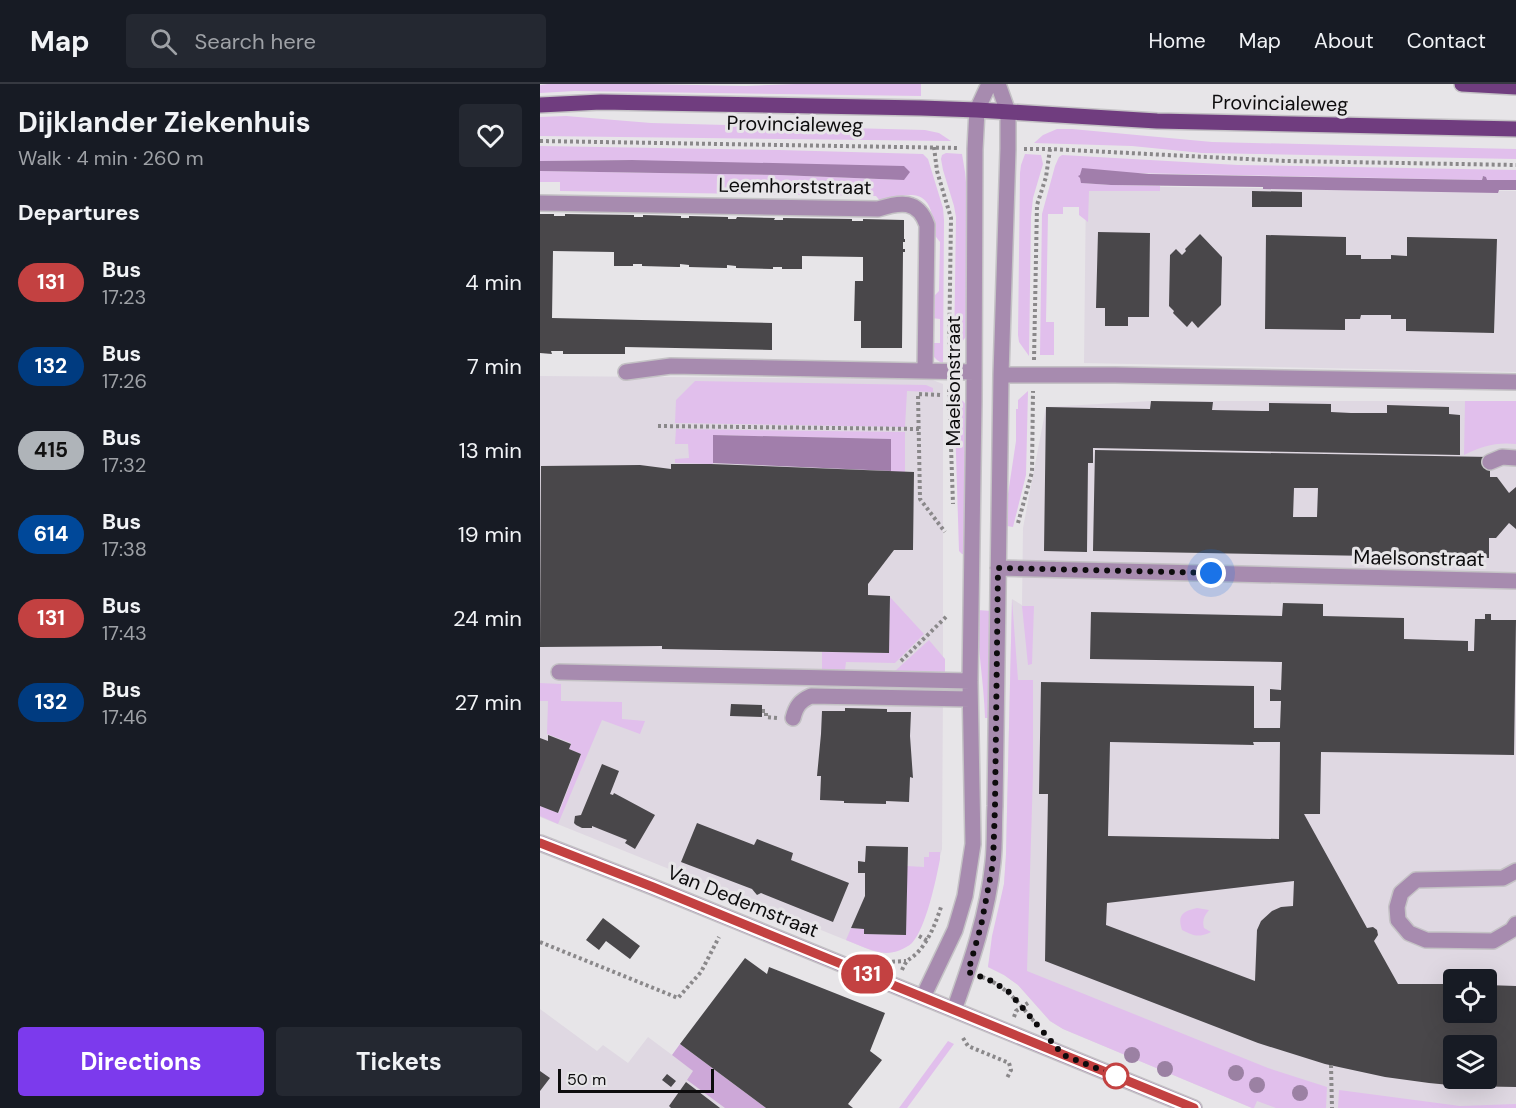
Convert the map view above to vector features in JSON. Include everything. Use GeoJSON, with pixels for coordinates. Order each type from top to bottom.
{"type":"FeatureCollection","features":[{"type":"Feature","properties":{"kind":"main road"},"geometry":{"type":"LineString","coordinates":[[1462,84],[1516,87]]}},
{"type":"Feature","properties":{"kind":"main road","name":"Provincialeweg"},"geometry":{"type":"LineString","coordinates":[[540,105],[601,102],[977,110],[1156,121],[1516,129]]}},
{"type":"Feature","properties":{"kind":"street","name":"Maelsonstraat"},"geometry":{"type":"LineString","coordinates":[[923,997],[955,930],[965,896],[973,844],[970,681],[975,149],[977,110],[988,84]]}},
{"type":"Feature","properties":{"kind":"street"},"geometry":{"type":"LineString","coordinates":[[954,1011],[981,926],[993,863],[1001,375],[1008,149],[1008,112],[998,84]]}},
{"type":"Feature","properties":{"kind":"street","name":"Leemhorststraat"},"geometry":{"type":"LineString","coordinates":[[540,203],[878,209],[894,204],[906,204],[916,208],[924,216],[927,225],[925,371]]}},
{"type":"Feature","properties":{"kind":"street"},"geometry":{"type":"LineString","coordinates":[[627,372],[671,366],[974,372]]}},
{"type":"Feature","properties":{"kind":"street"},"geometry":{"type":"LineString","coordinates":[[1001,375],[1138,375],[1516,382]]}},
{"type":"Feature","properties":{"kind":"street"},"geometry":{"type":"LineString","coordinates":[[1490,462],[1502,457],[1516,458]]}},
{"type":"Feature","properties":{"kind":"street","name":"Maelsonstraat"},"geometry":{"type":"LineString","coordinates":[[998,568],[1516,581]]}},
{"type":"Feature","properties":{"kind":"street"},"geometry":{"type":"LineString","coordinates":[[559,672],[970,681]]}},
{"type":"Feature","properties":{"kind":"street"},"geometry":{"type":"LineString","coordinates":[[793,718],[801,700],[811,696],[970,699]]}},
{"type":"Feature","properties":{"kind":"street","name":"Van Dedemstraat"},"geometry":{"type":"LineString","coordinates":[[540,843],[1194,1108]]}},
{"type":"Feature","properties":{"kind":"street"},"geometry":{"type":"LineString","coordinates":[[1516,871],[1503,878],[1416,880],[1401,893],[1397,907],[1398,920],[1409,933],[1426,940],[1493,941],[1512,930],[1516,924]]}},
{"type":"Feature","properties":{"kind":"path","name":"Provincialeweg"},"geometry":{"type":"LineString","coordinates":[[540,141],[975,149]]}},
{"type":"Feature","properties":{"kind":"path","name":"Maelsonstraat"},"geometry":{"type":"LineString","coordinates":[[934,147],[937,171],[951,218],[948,372],[953,515]]}},
{"type":"Feature","properties":{"kind":"path"},"geometry":{"type":"LineString","coordinates":[[1008,149],[1050,149],[1286,161],[1516,165]]}},
{"type":"Feature","properties":{"kind":"path"},"geometry":{"type":"LineString","coordinates":[[940,395],[918,394],[920,499],[945,532]]}},
{"type":"Feature","properties":{"kind":"path"},"geometry":{"type":"LineString","coordinates":[[658,426],[919,429]]}},
{"type":"Feature","properties":{"kind":"path"},"geometry":{"type":"LineString","coordinates":[[890,679],[890,668],[895,668],[948,615]]}},
{"type":"Feature","properties":{"kind":"path"},"geometry":{"type":"LineString","coordinates":[[896,986],[906,961],[918,953],[932,931],[944,898]]}},
{"type":"Feature","properties":{"kind":"path"},"geometry":{"type":"LineString","coordinates":[[540,942],[678,998],[701,972],[719,937]]}},
{"type":"Feature","properties":{"kind":"path"},"geometry":{"type":"LineString","coordinates":[[918,953],[941,961]]}},
{"type":"Feature","properties":{"kind":"path"},"geometry":{"type":"LineString","coordinates":[[968,972],[992,981],[1009,992],[1042,1030]]}},
{"type":"Feature","properties":{"kind":"path"},"geometry":{"type":"LineString","coordinates":[[963,1038],[968,1046],[1009,1063],[1011,1070],[1007,1078]]}},
{"type":"Feature","properties":{"kind":"path"},"geometry":{"type":"LineString","coordinates":[[1331,1065],[1332,1108]]}},
{"type":"Feature","properties":{"kind":"shaded area"},"geometry":{"type":"Polygon","coordinates":[[[921,84],[921,96],[575,91],[540,93],[540,85],[746,86],[921,84]]]}},
{"type":"Feature","properties":{"kind":"shaded area"},"geometry":{"type":"Polygon","coordinates":[[[566,116],[651,123],[925,130],[939,133],[951,141],[540,136],[540,117],[566,116]]]}},
{"type":"Feature","properties":{"kind":"shaded area"},"geometry":{"type":"Polygon","coordinates":[[[1057,129],[1212,142],[1516,149],[1516,159],[1202,153],[1132,146],[1034,143],[1043,135],[1057,129]]]}},
{"type":"Feature","properties":{"kind":"shaded area"},"geometry":{"type":"Polygon","coordinates":[[[540,146],[923,154],[928,159],[943,208],[943,363],[935,358],[930,343],[940,343],[940,319],[931,318],[933,297],[939,291],[940,242],[933,231],[929,206],[924,199],[918,196],[904,196],[881,202],[876,196],[560,191],[560,182],[540,182],[540,171],[779,175],[904,180],[632,160],[540,161],[540,146]]]}},
{"type":"Feature","properties":{"kind":"shaded area"},"geometry":{"type":"Polygon","coordinates":[[[946,153],[962,154],[969,213],[968,334],[954,352],[956,217],[941,159],[946,153]]]}},
{"type":"Feature","properties":{"kind":"shaded area"},"geometry":{"type":"Polygon","coordinates":[[[1025,154],[1041,155],[1043,164],[1033,198],[1031,217],[1029,356],[1019,342],[1018,335],[1020,173],[1025,154]]]}},
{"type":"Feature","properties":{"kind":"shaded area"},"geometry":{"type":"Polygon","coordinates":[[[1062,155],[1238,165],[1516,170],[1516,180],[1487,180],[1482,177],[1482,180],[1479,180],[1131,173],[1080,178],[1082,183],[1160,186],[1160,191],[1089,191],[1088,222],[1079,215],[1079,207],[1063,207],[1063,214],[1048,214],[1046,322],[1054,322],[1054,355],[1040,355],[1042,214],[1055,166],[1062,155]]]}},
{"type":"Feature","properties":{"kind":"shaded area"},"geometry":{"type":"Polygon","coordinates":[[[632,160],[904,166],[910,172],[904,180],[779,175],[540,171],[540,161],[632,160]]]}},
{"type":"Feature","properties":{"kind":"shaded area"},"geometry":{"type":"Polygon","coordinates":[[[1082,168],[1149,174],[1479,180],[1482,180],[1483,176],[1487,180],[1516,180],[1516,190],[1499,190],[1498,193],[1111,185],[1081,183],[1078,176],[1082,168]]]}},
{"type":"Feature","properties":{"kind":"shaded area"},"geometry":{"type":"Polygon","coordinates":[[[1086,186],[1516,191],[1516,372],[1084,363],[1086,186]]]}},
{"type":"Feature","properties":{"kind":"shaded area"},"geometry":{"type":"Polygon","coordinates":[[[540,376],[930,379],[943,384],[942,849],[922,923],[909,945],[893,952],[873,951],[540,817],[540,376]]]}},
{"type":"Feature","properties":{"kind":"shaded area"},"geometry":{"type":"Polygon","coordinates":[[[695,381],[926,385],[933,388],[933,392],[907,391],[905,427],[675,423],[676,400],[695,381]]]}},
{"type":"Feature","properties":{"kind":"shaded area"},"geometry":{"type":"Polygon","coordinates":[[[954,390],[967,406],[967,555],[959,551],[954,390]]]}},
{"type":"Feature","properties":{"kind":"shaded area"},"geometry":{"type":"Polygon","coordinates":[[[1028,391],[1026,475],[1013,527],[1007,526],[1005,514],[1016,441],[1016,409],[1018,409],[1018,400],[1028,391]]]}},
{"type":"Feature","properties":{"kind":"shaded area"},"geometry":{"type":"Polygon","coordinates":[[[1151,401],[1516,401],[1516,1108],[1252,1108],[1063,1029],[1050,1021],[1018,985],[988,967],[1004,884],[1012,599],[1022,605],[1023,528],[1046,407],[1151,401]]]}},
{"type":"Feature","properties":{"kind":"shaded area"},"geometry":{"type":"Polygon","coordinates":[[[1465,401],[1516,401],[1516,444],[1489,445],[1464,455],[1465,401]]]}},
{"type":"Feature","properties":{"kind":"shaded area"},"geometry":{"type":"Polygon","coordinates":[[[676,429],[905,432],[905,474],[890,472],[891,439],[713,435],[713,464],[675,463],[675,459],[689,458],[688,444],[675,444],[676,429]]]}},
{"type":"Feature","properties":{"kind":"shaded area"},"geometry":{"type":"Polygon","coordinates":[[[713,435],[891,439],[891,471],[713,463],[713,435]]]}},
{"type":"Feature","properties":{"kind":"shaded area"},"geometry":{"type":"Polygon","coordinates":[[[890,597],[924,634],[895,663],[846,662],[845,670],[822,670],[822,652],[889,653],[890,597]]]}},
{"type":"Feature","properties":{"kind":"shaded area"},"geometry":{"type":"Polygon","coordinates":[[[1012,599],[1018,680],[1033,680],[1033,774],[1027,971],[1268,1068],[1327,1087],[1326,1108],[1276,1108],[1257,1101],[1252,1108],[1063,1029],[1050,1021],[1018,985],[988,967],[992,936],[1004,884],[1006,855],[1012,599]]]}},
{"type":"Feature","properties":{"kind":"shaded area"},"geometry":{"type":"Polygon","coordinates":[[[1022,606],[1034,606],[1032,664],[1028,665],[1022,606]]]}},
{"type":"Feature","properties":{"kind":"shaded area"},"geometry":{"type":"Polygon","coordinates":[[[977,610],[992,611],[990,718],[985,718],[977,610]]]}},
{"type":"Feature","properties":{"kind":"shaded area"},"geometry":{"type":"Polygon","coordinates":[[[929,640],[945,659],[945,672],[895,671],[929,640]]]}},
{"type":"Feature","properties":{"kind":"shaded area"},"geometry":{"type":"Polygon","coordinates":[[[540,683],[561,684],[561,701],[622,702],[622,719],[645,721],[640,734],[602,720],[558,824],[540,816],[540,806],[559,813],[581,754],[569,749],[571,743],[547,734],[548,701],[540,701],[540,683]]]}},
{"type":"Feature","properties":{"kind":"shaded area"},"geometry":{"type":"Polygon","coordinates":[[[929,852],[940,852],[940,859],[926,915],[912,943],[900,950],[886,953],[846,940],[851,928],[864,929],[864,936],[865,934],[906,935],[907,866],[924,867],[924,857],[929,857],[929,852]]]}},
{"type":"Feature","properties":{"kind":"shaded area"},"geometry":{"type":"Polygon","coordinates":[[[1197,908],[1209,910],[1203,925],[1211,932],[1196,936],[1182,930],[1180,921],[1182,914],[1197,908]]]}},
{"type":"Feature","properties":{"kind":"shaded area"},"geometry":{"type":"Polygon","coordinates":[[[540,1009],[597,1051],[603,1045],[628,1063],[648,1037],[743,1108],[540,1108],[540,1009]]]}},
{"type":"Feature","properties":{"kind":"shaded area"},"geometry":{"type":"Polygon","coordinates":[[[948,1041],[954,1044],[907,1108],[899,1108],[948,1041]]]}},
{"type":"Feature","properties":{"kind":"shaded area"},"geometry":{"type":"Polygon","coordinates":[[[680,1044],[766,1108],[725,1108],[687,1080],[693,1071],[672,1055],[680,1044]]]}},
{"type":"Feature","properties":{"kind":"shaded area"},"geometry":{"type":"Polygon","coordinates":[[[1339,1090],[1460,1106],[1516,1104],[1516,1108],[1338,1108],[1339,1090]]]}},
{"type":"Feature","properties":{"kind":"building"},"geometry":{"type":"Polygon","coordinates":[[[1252,191],[1302,192],[1302,207],[1252,207],[1252,191]]]}},
{"type":"Feature","properties":{"kind":"building"},"geometry":{"type":"Polygon","coordinates":[[[540,214],[775,218],[774,220],[783,220],[783,218],[852,219],[852,221],[904,220],[902,348],[861,348],[861,321],[854,321],[855,281],[863,281],[863,257],[802,256],[802,269],[736,268],[736,266],[727,265],[727,268],[689,267],[689,265],[680,264],[680,267],[642,266],[642,264],[614,266],[614,252],[553,251],[552,318],[772,323],[772,350],[625,347],[625,354],[563,354],[563,351],[551,351],[552,354],[540,353],[540,214]]]}},
{"type":"Feature","properties":{"kind":"building"},"geometry":{"type":"Polygon","coordinates":[[[1098,232],[1150,233],[1149,317],[1128,317],[1128,326],[1105,326],[1105,308],[1096,308],[1098,232]]]}},
{"type":"Feature","properties":{"kind":"building"},"geometry":{"type":"Polygon","coordinates":[[[1200,234],[1222,257],[1221,305],[1198,328],[1192,321],[1187,327],[1169,306],[1170,255],[1176,249],[1182,255],[1200,234]]]}},
{"type":"Feature","properties":{"kind":"building"},"geometry":{"type":"Polygon","coordinates":[[[1266,235],[1346,237],[1346,255],[1361,255],[1361,259],[1391,259],[1391,255],[1407,256],[1407,237],[1497,239],[1494,333],[1406,331],[1406,319],[1391,319],[1391,315],[1361,315],[1360,319],[1345,319],[1345,330],[1265,329],[1266,235]]]}},
{"type":"Feature","properties":{"kind":"building"},"geometry":{"type":"Polygon","coordinates":[[[1151,401],[1213,402],[1212,410],[1262,411],[1269,411],[1269,403],[1331,404],[1331,412],[1351,413],[1387,413],[1387,405],[1449,407],[1449,414],[1460,415],[1460,455],[1093,448],[1093,463],[1088,463],[1087,552],[1044,551],[1046,407],[1150,409],[1151,401]]]}},
{"type":"Feature","properties":{"kind":"building"},"geometry":{"type":"Polygon","coordinates":[[[1095,450],[1490,457],[1490,477],[1497,477],[1509,493],[1516,487],[1516,529],[1509,523],[1496,538],[1489,538],[1489,558],[1093,551],[1095,450]],[[1294,488],[1293,517],[1317,517],[1318,488],[1294,488]]]}},
{"type":"Feature","properties":{"kind":"building"},"geometry":{"type":"Polygon","coordinates":[[[671,464],[914,472],[913,550],[894,550],[868,584],[868,595],[890,596],[889,653],[662,649],[662,646],[540,647],[541,466],[640,465],[671,469],[671,464]]]}},
{"type":"Feature","properties":{"kind":"building"},"geometry":{"type":"Polygon","coordinates":[[[1283,603],[1323,604],[1323,616],[1404,618],[1404,639],[1468,641],[1468,651],[1474,651],[1475,619],[1485,619],[1485,614],[1491,614],[1491,620],[1516,620],[1514,755],[1321,752],[1320,814],[1304,814],[1367,928],[1373,927],[1377,930],[1378,935],[1374,941],[1398,984],[1443,984],[1443,1023],[1497,1023],[1497,985],[1516,986],[1516,1087],[1497,1087],[1497,1035],[1443,1035],[1443,1084],[1385,1077],[1325,1064],[1258,1043],[1045,961],[1048,794],[1039,794],[1041,682],[1254,686],[1254,728],[1280,728],[1281,701],[1270,701],[1270,689],[1281,690],[1282,662],[1090,659],[1091,612],[1282,616],[1283,603]],[[1110,742],[1108,836],[1279,839],[1280,742],[1253,742],[1254,745],[1110,742]],[[1294,881],[1107,903],[1106,925],[1255,981],[1257,930],[1261,921],[1272,911],[1281,907],[1293,906],[1294,881]]]}},
{"type":"Feature","properties":{"kind":"building"},"geometry":{"type":"Polygon","coordinates":[[[731,704],[762,705],[762,717],[730,716],[731,704]]]}},
{"type":"Feature","properties":{"kind":"building"},"geometry":{"type":"Polygon","coordinates":[[[845,708],[911,712],[913,778],[910,777],[909,802],[886,801],[886,804],[820,800],[821,776],[817,776],[822,711],[845,711],[845,708]]]}},
{"type":"Feature","properties":{"kind":"building"},"geometry":{"type":"Polygon","coordinates":[[[548,735],[571,744],[569,749],[581,754],[558,813],[540,806],[540,738],[548,741],[548,735]]]}},
{"type":"Feature","properties":{"kind":"building"},"geometry":{"type":"Polygon","coordinates":[[[602,764],[619,771],[610,794],[614,793],[655,815],[635,849],[625,843],[627,840],[592,826],[592,828],[582,828],[574,823],[575,816],[581,815],[602,764]]]}},
{"type":"Feature","properties":{"kind":"building"},"geometry":{"type":"Polygon","coordinates":[[[697,823],[754,845],[757,839],[793,853],[791,860],[849,883],[833,922],[761,893],[757,895],[752,889],[681,862],[697,823]]]}},
{"type":"Feature","properties":{"kind":"building"},"geometry":{"type":"Polygon","coordinates":[[[866,846],[908,847],[906,935],[864,934],[864,929],[851,928],[865,896],[865,873],[858,873],[858,861],[865,862],[866,846]]]}},
{"type":"Feature","properties":{"kind":"building"},"geometry":{"type":"Polygon","coordinates":[[[603,918],[640,946],[630,959],[606,941],[599,950],[586,940],[603,918]]]}},
{"type":"Feature","properties":{"kind":"building"},"geometry":{"type":"Polygon","coordinates":[[[745,958],[767,974],[769,967],[885,1013],[870,1051],[882,1060],[848,1104],[853,1108],[766,1108],[680,1044],[745,958]]]}},
{"type":"Feature","properties":{"kind":"building"},"geometry":{"type":"Polygon","coordinates":[[[540,1071],[550,1078],[540,1091],[540,1071]]]}},
{"type":"Feature","properties":{"kind":"building"},"geometry":{"type":"Polygon","coordinates":[[[667,1074],[676,1081],[671,1087],[662,1080],[667,1074]]]}},
{"type":"Feature","properties":{"kind":"building"},"geometry":{"type":"Polygon","coordinates":[[[686,1082],[720,1108],[671,1108],[669,1106],[686,1082]]]}},
{"type":"Feature","properties":{"kind":"bus line","name":"131"},"geometry":{"type":"LineString","coordinates":[[540,843],[804,948],[1194,1108]]}},
{"type":"Feature","properties":{"kind":"route"},"geometry":{"type":"LineString","coordinates":[[1116,1076],[1063,1055],[1009,992],[992,981],[968,972],[981,926],[993,863],[998,568],[1211,573]]}}]}
